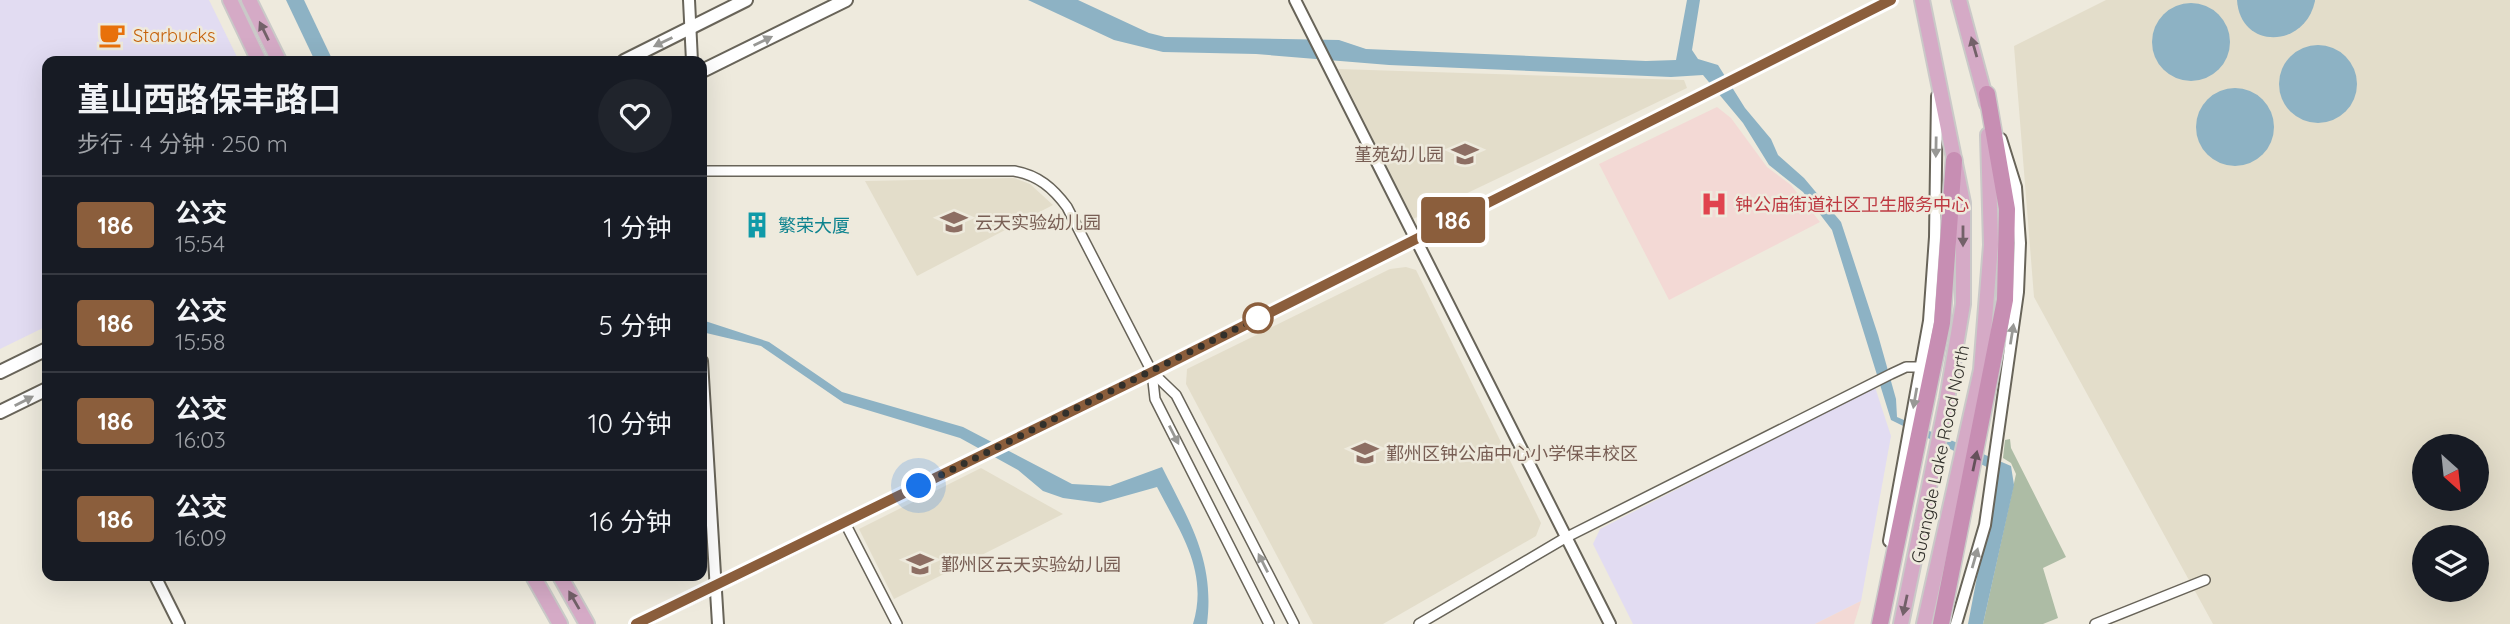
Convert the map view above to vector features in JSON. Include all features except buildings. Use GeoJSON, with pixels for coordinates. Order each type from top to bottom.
{"type":"FeatureCollection","features":[{"type":"Feature","properties":{"kind":"highway"},"geometry":{"type":"LineString","coordinates":[[1941,624],[2005,300],[2007,209],[1987,94]]}},
{"type":"Feature","properties":{"kind":"highway"},"geometry":{"type":"LineString","coordinates":[[1880,624],[1942,323],[1954,160]]}},
{"type":"Feature","properties":{"kind":"main road"},"geometry":{"type":"LineString","coordinates":[[230,0],[257,56]]}},
{"type":"Feature","properties":{"kind":"main road"},"geometry":{"type":"LineString","coordinates":[[249,0],[277,56]]}},
{"type":"Feature","properties":{"kind":"main road"},"geometry":{"type":"LineString","coordinates":[[634,56],[746,0]]}},
{"type":"Feature","properties":{"kind":"main road"},"geometry":{"type":"LineString","coordinates":[[707,69],[846,0]]}},
{"type":"Feature","properties":{"kind":"main road","name":"Guangde Lake Road North"},"geometry":{"type":"LineString","coordinates":[[1901,624],[1947,399],[1963,304],[1963,203],[1922,0]]}},
{"type":"Feature","properties":{"kind":"main road","name":"Guangde Lake Road North"},"geometry":{"type":"LineString","coordinates":[[1924,624],[1981,370],[1991,245],[1987,94],[1959,0]]}},
{"type":"Feature","properties":{"kind":"main road"},"geometry":{"type":"LineString","coordinates":[[0,372],[42,351]]}},
{"type":"Feature","properties":{"kind":"main road"},"geometry":{"type":"LineString","coordinates":[[0,412],[42,391]]}},
{"type":"Feature","properties":{"kind":"main road"},"geometry":{"type":"LineString","coordinates":[[536,581],[560,624]]}},
{"type":"Feature","properties":{"kind":"main road"},"geometry":{"type":"LineString","coordinates":[[563,581],[587,624]]}},
{"type":"Feature","properties":{"kind":"street"},"geometry":{"type":"LineString","coordinates":[[689,0],[692,56]]}},
{"type":"Feature","properties":{"kind":"street"},"geometry":{"type":"LineString","coordinates":[[1294,0],[1610,624]]}},
{"type":"Feature","properties":{"kind":"street"},"geometry":{"type":"LineString","coordinates":[[637,624],[1012,442],[1891,0]]}},
{"type":"Feature","properties":{"kind":"street"},"geometry":{"type":"LineString","coordinates":[[1874,624],[1929,321],[1935,237],[1937,79]]}},
{"type":"Feature","properties":{"kind":"street"},"geometry":{"type":"LineString","coordinates":[[1956,624],[1985,525],[2018,292],[2020,243],[2016,187],[1987,94]]}},
{"type":"Feature","properties":{"kind":"street"},"geometry":{"type":"LineString","coordinates":[[707,171],[1014,171],[1031,174],[1055,190],[1067,207],[1152,372],[1176,395],[1294,624]]}},
{"type":"Feature","properties":{"kind":"street"},"geometry":{"type":"LineString","coordinates":[[1419,624],[1565,538],[1869,384],[1906,367],[1921,367]]}},
{"type":"Feature","properties":{"kind":"street"},"geometry":{"type":"LineString","coordinates":[[1152,372],[1155,399],[1269,624]]}},
{"type":"Feature","properties":{"kind":"street"},"geometry":{"type":"LineString","coordinates":[[707,441],[718,624]]}},
{"type":"Feature","properties":{"kind":"street"},"geometry":{"type":"LineString","coordinates":[[845,523],[897,624]]}},
{"type":"Feature","properties":{"kind":"street"},"geometry":{"type":"LineString","coordinates":[[2095,624],[2205,580]]}},
{"type":"Feature","properties":{"kind":"street"},"geometry":{"type":"LineString","coordinates":[[158,581],[179,624]]}},
{"type":"Feature","properties":{"kind":"shaded area"},"geometry":{"type":"Polygon","coordinates":[[[0,0],[209,0],[237,56],[42,56],[42,328],[0,349],[0,0]]]}},
{"type":"Feature","properties":{"kind":"shaded area"},"geometry":{"type":"Polygon","coordinates":[[[2106,0],[2510,0],[2510,624],[2213,624],[2034,297],[2014,46],[2106,0]]]}},
{"type":"Feature","properties":{"kind":"shaded area","name":"堇苑幼儿园"},"geometry":{"type":"Polygon","coordinates":[[[1338,69],[1684,80],[1687,88],[1413,219],[1338,69]]]}},
{"type":"Feature","properties":{"kind":"shaded area","name":"钟公庙街道社区卫生服务中心"},"geometry":{"type":"Polygon","coordinates":[[[1717,107],[1731,118],[1767,167],[1791,185],[1820,222],[1669,300],[1599,164],[1717,107]]]}},
{"type":"Feature","properties":{"kind":"shaded area","name":"云天实验幼儿园"},"geometry":{"type":"Polygon","coordinates":[[[1014,178],[1030,184],[1053,205],[917,276],[865,181],[1014,178]]]}},
{"type":"Feature","properties":{"kind":"shaded area","name":"鄞州区钟公庙中心小学保丰校区"},"geometry":{"type":"Polygon","coordinates":[[[1406,267],[1416,270],[1541,523],[1536,536],[1383,624],[1313,624],[1186,384],[1187,369],[1390,269],[1406,267]]]}},
{"type":"Feature","properties":{"kind":"shaded area"},"geometry":{"type":"Polygon","coordinates":[[[1875,387],[1891,436],[1861,601],[1815,624],[1633,624],[1593,544],[1600,529],[1875,387]]]}},
{"type":"Feature","properties":{"kind":"shaded area","name":"鄞州区云天实验幼儿园"},"geometry":{"type":"Polygon","coordinates":[[[981,468],[1063,514],[894,599],[859,529],[981,468]]]}},
{"type":"Feature","properties":{"kind":"shaded area"},"geometry":{"type":"Polygon","coordinates":[[[1861,601],[1854,624],[1815,624],[1861,601]]]}},
{"type":"Feature","properties":{"kind":"green space"},"geometry":{"type":"Polygon","coordinates":[[[2010,439],[2011,448],[2066,557],[2043,568],[2058,618],[2043,624],[1983,624],[2016,474],[2011,463],[2003,458],[2005,440],[2010,439]]]}},
{"type":"Feature","properties":{"kind":"water"},"geometry":{"type":"Polygon","coordinates":[[[286,0],[304,0],[331,56],[313,56],[286,0]]]}},
{"type":"Feature","properties":{"kind":"water"},"geometry":{"type":"Polygon","coordinates":[[[1028,0],[1078,0],[1149,33],[1165,37],[1339,40],[1366,49],[1646,61],[1676,60],[1687,0],[1700,0],[1692,50],[1698,59],[1718,65],[1745,108],[1771,139],[1778,155],[1804,178],[1841,222],[1878,335],[1896,399],[1897,417],[2011,466],[2014,485],[1983,624],[1968,624],[1997,472],[1891,420],[1832,230],[1803,192],[1769,165],[1743,123],[1703,75],[1671,77],[1389,65],[1256,54],[1163,52],[1114,40],[1028,0]]]}},
{"type":"Feature","properties":{"kind":"water"},"geometry":{"type":"Polygon","coordinates":[[[2237,0],[2315,1],[2309,17],[2299,28],[2287,35],[2273,37],[2260,35],[2249,28],[2241,16],[2237,0]]]}},
{"type":"Feature","properties":{"kind":"water"},"geometry":{"type":"Polygon","coordinates":[[[2191,3],[2206,6],[2219,14],[2227,27],[2230,42],[2227,57],[2219,70],[2206,78],[2191,81],[2176,78],[2163,70],[2155,57],[2152,42],[2155,27],[2163,14],[2176,6],[2191,3]]]}},
{"type":"Feature","properties":{"kind":"water"},"geometry":{"type":"Polygon","coordinates":[[[2318,45],[2333,48],[2346,56],[2354,69],[2357,84],[2354,99],[2346,112],[2333,120],[2318,123],[2303,120],[2290,112],[2282,99],[2279,84],[2282,69],[2290,56],[2303,48],[2318,45]]]}},
{"type":"Feature","properties":{"kind":"water"},"geometry":{"type":"Polygon","coordinates":[[[2235,88],[2250,91],[2263,99],[2271,112],[2274,127],[2271,142],[2263,155],[2250,163],[2235,166],[2220,163],[2207,155],[2199,142],[2196,127],[2199,112],[2207,99],[2220,91],[2235,88]]]}},
{"type":"Feature","properties":{"kind":"water"},"geometry":{"type":"Polygon","coordinates":[[[707,322],[769,342],[842,392],[963,427],[1072,484],[1110,486],[1162,467],[1198,542],[1207,580],[1207,624],[1193,624],[1197,605],[1195,569],[1183,536],[1157,487],[1100,503],[1063,498],[1043,491],[1018,470],[960,438],[844,403],[761,346],[707,333],[707,322]]]}},
{"type":"Feature","properties":{"kind":"bus line","name":"186"},"geometry":{"type":"LineString","coordinates":[[636,624],[1152,372],[1891,0]]}},
{"type":"Feature","properties":{"kind":"place","name":"Starbucks"},"geometry":{"type":"Point","coordinates":[112,35]}},
{"type":"Feature","properties":{"kind":"place","name":"堇苑幼儿园"},"geometry":{"type":"Point","coordinates":[1465,154]}},
{"type":"Feature","properties":{"kind":"place","name":"钟公庙街道社区卫生服务中心"},"geometry":{"type":"Point","coordinates":[1714,204]}},
{"type":"Feature","properties":{"kind":"place","name":"云天实验幼儿园"},"geometry":{"type":"Point","coordinates":[954,222]}},
{"type":"Feature","properties":{"kind":"place","name":"繁荣大厦"},"geometry":{"type":"Point","coordinates":[757,225]}},
{"type":"Feature","properties":{"kind":"place","name":"鄞州区钟公庙中心小学保丰校区"},"geometry":{"type":"Point","coordinates":[1365,453]}},
{"type":"Feature","properties":{"kind":"place","name":"鄞州区云天实验幼儿园"},"geometry":{"type":"Point","coordinates":[920,564]}},
{"type":"Feature","properties":{"kind":"route"},"geometry":{"type":"LineString","coordinates":[[919,486],[1258,318]]}}]}
